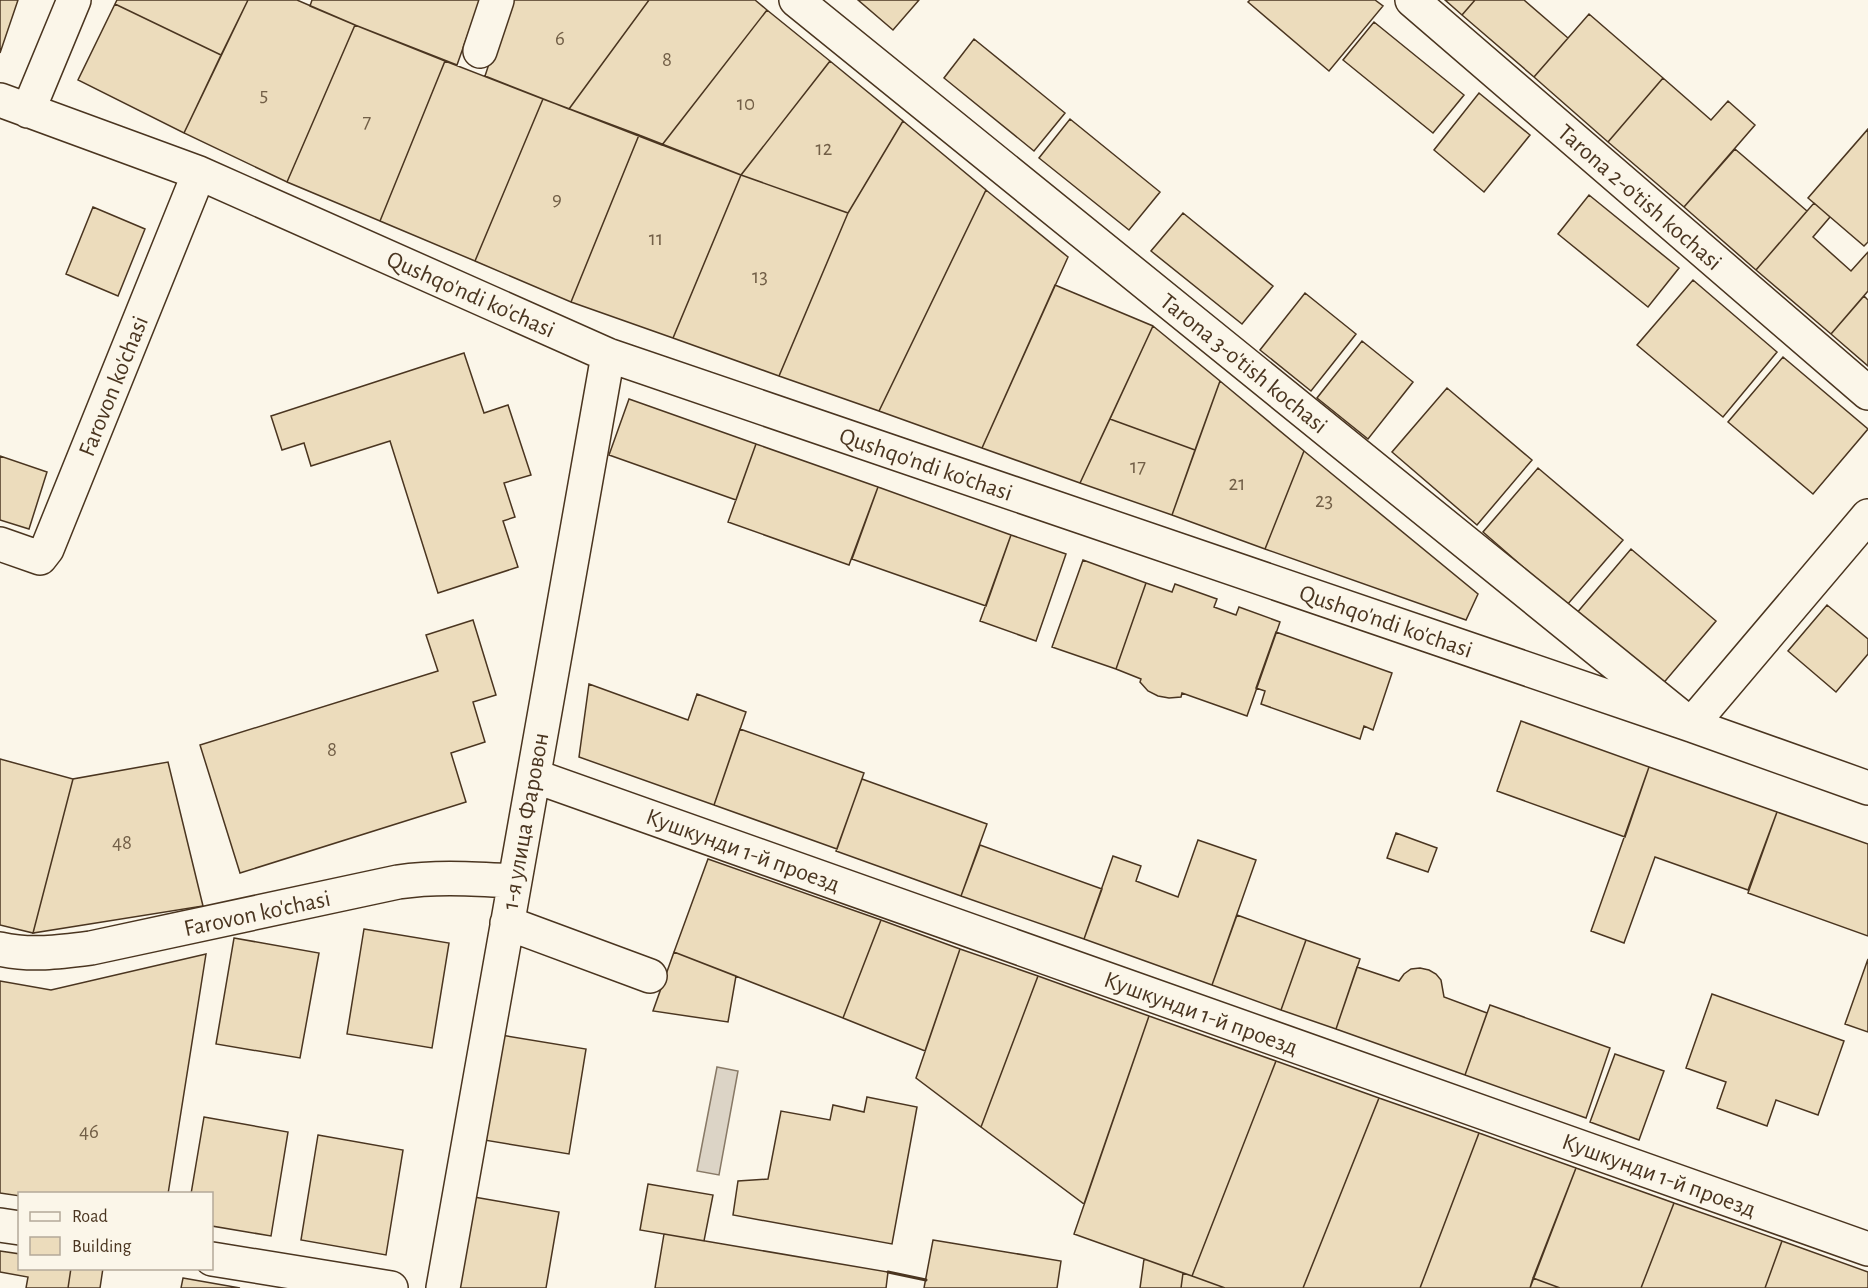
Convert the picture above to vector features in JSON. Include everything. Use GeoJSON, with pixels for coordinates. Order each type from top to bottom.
{"type":"FeatureCollection","features":[{"type":"Feature","properties":{"kind":"street"},"geometry":{"type":"LineString","coordinates":[[14,106],[74,0]]}},
{"type":"Feature","properties":{"kind":"street"},"geometry":{"type":"LineString","coordinates":[[480,51],[497,0]]}},
{"type":"Feature","properties":{"kind":"street","name":"Tarona 3-o'tish kochasi"},"geometry":{"type":"LineString","coordinates":[[796,0],[1691,725]]}},
{"type":"Feature","properties":{"kind":"street","name":"Tarona 2-o'tish kochasi"},"geometry":{"type":"LineString","coordinates":[[1412,0],[1868,393]]}},
{"type":"Feature","properties":{"kind":"street","name":"Qushqo'ndi ko'chasi"},"geometry":{"type":"LineString","coordinates":[[14,106],[199,173],[608,355],[1691,725],[1868,788]]}},
{"type":"Feature","properties":{"kind":"street","name":"Farovon ko'chasi"},"geometry":{"type":"LineString","coordinates":[[0,544],[40,558],[47,549],[199,173]]}},
{"type":"Feature","properties":{"kind":"street","name":"1-я улица Фаровон"},"geometry":{"type":"LineString","coordinates":[[443,1288],[608,355]]}},
{"type":"Feature","properties":{"kind":"street"},"geometry":{"type":"LineString","coordinates":[[1691,725],[1868,516]]}},
{"type":"Feature","properties":{"kind":"street","name":"Кушкунди 1-й проезд"},"geometry":{"type":"LineString","coordinates":[[534,776],[1868,1250]]}},
{"type":"Feature","properties":{"kind":"street","name":"Farovon ko'chasi"},"geometry":{"type":"LineString","coordinates":[[0,949],[15,953],[50,953],[91,948],[425,878],[515,881]]}},
{"type":"Feature","properties":{"kind":"street"},"geometry":{"type":"LineString","coordinates":[[507,923],[650,976]]}},
{"type":"Feature","properties":{"kind":"street"},"geometry":{"type":"LineString","coordinates":[[0,1224],[18,1228]]}},
{"type":"Feature","properties":{"kind":"street"},"geometry":{"type":"LineString","coordinates":[[213,1259],[391,1288]]}},
{"type":"Feature","properties":{"kind":"shaded area"},"geometry":{"type":"Polygon","coordinates":[[[717,1067],[738,1071],[719,1175],[697,1171],[717,1067]]]}},
{"type":"Feature","properties":{"kind":"building"},"geometry":{"type":"Polygon","coordinates":[[[0,0],[18,0],[0,53],[0,0]]]}},
{"type":"Feature","properties":{"kind":"building"},"geometry":{"type":"Polygon","coordinates":[[[117,0],[248,0],[221,55],[115,4],[117,0]]]}},
{"type":"Feature","properties":{"kind":"building"},"geometry":{"type":"Polygon","coordinates":[[[248,0],[297,0],[355,25],[287,182],[184,133],[248,0]]]}},
{"type":"Feature","properties":{"kind":"building"},"geometry":{"type":"Polygon","coordinates":[[[312,0],[480,0],[457,65],[310,6],[312,0]]]}},
{"type":"Feature","properties":{"kind":"building"},"geometry":{"type":"Polygon","coordinates":[[[510,0],[649,0],[569,109],[485,76],[510,0]]]}},
{"type":"Feature","properties":{"kind":"building"},"geometry":{"type":"Polygon","coordinates":[[[649,0],[755,0],[767,10],[662,145],[569,109],[649,0]]]}},
{"type":"Feature","properties":{"kind":"building"},"geometry":{"type":"Polygon","coordinates":[[[858,0],[919,0],[893,30],[858,0]]]}},
{"type":"Feature","properties":{"kind":"building"},"geometry":{"type":"Polygon","coordinates":[[[1250,0],[1375,0],[1383,6],[1329,71],[1248,2],[1250,0]]]}},
{"type":"Feature","properties":{"kind":"building"},"geometry":{"type":"Polygon","coordinates":[[[1445,0],[1475,0],[1462,15],[1445,0]]]}},
{"type":"Feature","properties":{"kind":"building"},"geometry":{"type":"Polygon","coordinates":[[[1475,0],[1524,0],[1568,38],[1534,77],[1462,15],[1475,0]]]}},
{"type":"Feature","properties":{"kind":"building"},"geometry":{"type":"Polygon","coordinates":[[[115,4],[221,55],[184,133],[78,80],[115,4]]]}},
{"type":"Feature","properties":{"kind":"building"},"geometry":{"type":"Polygon","coordinates":[[[767,10],[830,61],[741,175],[662,145],[767,10]]]}},
{"type":"Feature","properties":{"kind":"building"},"geometry":{"type":"Polygon","coordinates":[[[1589,14],[1663,78],[1608,142],[1534,77],[1589,14]]]}},
{"type":"Feature","properties":{"kind":"building"},"geometry":{"type":"Polygon","coordinates":[[[1374,22],[1464,95],[1433,133],[1343,60],[1374,22]]]}},
{"type":"Feature","properties":{"kind":"building"},"geometry":{"type":"Polygon","coordinates":[[[355,25],[445,61],[380,221],[287,182],[355,25]]]}},
{"type":"Feature","properties":{"kind":"building"},"geometry":{"type":"Polygon","coordinates":[[[974,39],[1065,113],[1034,151],[944,78],[974,39]]]}},
{"type":"Feature","properties":{"kind":"building"},"geometry":{"type":"Polygon","coordinates":[[[445,61],[543,99],[475,261],[380,221],[445,61]]]}},
{"type":"Feature","properties":{"kind":"building"},"geometry":{"type":"Polygon","coordinates":[[[830,61],[903,121],[848,213],[741,175],[830,61]]]}},
{"type":"Feature","properties":{"kind":"building"},"geometry":{"type":"Polygon","coordinates":[[[1663,78],[1711,120],[1728,101],[1755,125],[1684,207],[1608,142],[1663,78]]]}},
{"type":"Feature","properties":{"kind":"building"},"geometry":{"type":"Polygon","coordinates":[[[1479,93],[1530,135],[1484,192],[1434,150],[1479,93]]]}},
{"type":"Feature","properties":{"kind":"building"},"geometry":{"type":"Polygon","coordinates":[[[543,99],[639,135],[571,302],[475,261],[543,99]]]}},
{"type":"Feature","properties":{"kind":"building"},"geometry":{"type":"Polygon","coordinates":[[[1070,119],[1160,192],[1129,230],[1039,158],[1070,119]]]}},
{"type":"Feature","properties":{"kind":"building"},"geometry":{"type":"Polygon","coordinates":[[[903,121],[986,190],[879,411],[779,376],[848,213],[903,121]]]}},
{"type":"Feature","properties":{"kind":"building"},"geometry":{"type":"Polygon","coordinates":[[[1868,129],[1868,242],[1864,246],[1808,198],[1868,129]]]}},
{"type":"Feature","properties":{"kind":"building"},"geometry":{"type":"Polygon","coordinates":[[[639,135],[741,175],[673,338],[571,302],[639,135]]]}},
{"type":"Feature","properties":{"kind":"building"},"geometry":{"type":"Polygon","coordinates":[[[1735,149],[1807,211],[1756,270],[1684,207],[1735,149]]]}},
{"type":"Feature","properties":{"kind":"building"},"geometry":{"type":"Polygon","coordinates":[[[741,175],[848,213],[779,376],[673,338],[741,175]]]}},
{"type":"Feature","properties":{"kind":"building"},"geometry":{"type":"Polygon","coordinates":[[[986,190],[1068,257],[982,448],[879,411],[986,190]]]}},
{"type":"Feature","properties":{"kind":"building"},"geometry":{"type":"Polygon","coordinates":[[[1589,195],[1679,268],[1648,307],[1558,234],[1589,195]]]}},
{"type":"Feature","properties":{"kind":"building"},"geometry":{"type":"Polygon","coordinates":[[[1814,203],[1830,217],[1813,237],[1851,271],[1868,252],[1868,291],[1831,334],[1756,270],[1814,203]]]}},
{"type":"Feature","properties":{"kind":"building"},"geometry":{"type":"Polygon","coordinates":[[[93,207],[145,229],[118,296],[66,274],[93,207]]]}},
{"type":"Feature","properties":{"kind":"building"},"geometry":{"type":"Polygon","coordinates":[[[1183,213],[1273,286],[1242,324],[1151,251],[1183,213]]]}},
{"type":"Feature","properties":{"kind":"building"},"geometry":{"type":"Polygon","coordinates":[[[1693,280],[1777,352],[1723,417],[1637,345],[1693,280]]]}},
{"type":"Feature","properties":{"kind":"building"},"geometry":{"type":"Polygon","coordinates":[[[1055,285],[1153,326],[1080,483],[982,448],[1055,285]]]}},
{"type":"Feature","properties":{"kind":"building"},"geometry":{"type":"Polygon","coordinates":[[[1305,293],[1356,334],[1311,391],[1260,350],[1305,293]]]}},
{"type":"Feature","properties":{"kind":"building"},"geometry":{"type":"Polygon","coordinates":[[[1864,296],[1868,300],[1868,366],[1831,334],[1864,296]]]}},
{"type":"Feature","properties":{"kind":"building"},"geometry":{"type":"Polygon","coordinates":[[[1153,326],[1220,381],[1195,450],[1110,419],[1153,326]]]}},
{"type":"Feature","properties":{"kind":"building"},"geometry":{"type":"Polygon","coordinates":[[[1362,341],[1413,382],[1368,439],[1317,398],[1362,341]]]}},
{"type":"Feature","properties":{"kind":"building"},"geometry":{"type":"Polygon","coordinates":[[[464,353],[484,413],[508,405],[531,475],[504,483],[515,517],[503,521],[518,567],[438,593],[390,441],[311,466],[304,443],[282,450],[271,416],[464,353]]]}},
{"type":"Feature","properties":{"kind":"building"},"geometry":{"type":"Polygon","coordinates":[[[1783,357],[1868,429],[1813,494],[1728,422],[1783,357]]]}},
{"type":"Feature","properties":{"kind":"building"},"geometry":{"type":"Polygon","coordinates":[[[1220,381],[1304,451],[1265,549],[1172,515],[1220,381]]]}},
{"type":"Feature","properties":{"kind":"building"},"geometry":{"type":"Polygon","coordinates":[[[1447,388],[1532,460],[1477,525],[1392,452],[1447,388]]]}},
{"type":"Feature","properties":{"kind":"building"},"geometry":{"type":"Polygon","coordinates":[[[629,399],[756,444],[736,500],[609,455],[629,399]]]}},
{"type":"Feature","properties":{"kind":"building"},"geometry":{"type":"Polygon","coordinates":[[[1110,419],[1195,450],[1172,515],[1080,483],[1110,419]]]}},
{"type":"Feature","properties":{"kind":"building"},"geometry":{"type":"Polygon","coordinates":[[[756,444],[878,487],[849,565],[728,522],[756,444]]]}},
{"type":"Feature","properties":{"kind":"building"},"geometry":{"type":"Polygon","coordinates":[[[1304,451],[1478,594],[1466,620],[1265,549],[1304,451]]]}},
{"type":"Feature","properties":{"kind":"building"},"geometry":{"type":"Polygon","coordinates":[[[0,456],[47,472],[29,529],[0,520],[0,456]]]}},
{"type":"Feature","properties":{"kind":"building"},"geometry":{"type":"Polygon","coordinates":[[[1538,468],[1623,540],[1567,605],[1483,532],[1538,468]]]}},
{"type":"Feature","properties":{"kind":"building"},"geometry":{"type":"Polygon","coordinates":[[[878,487],[1011,535],[986,606],[852,559],[878,487]]]}},
{"type":"Feature","properties":{"kind":"building"},"geometry":{"type":"Polygon","coordinates":[[[1011,535],[1066,554],[1036,641],[980,621],[1011,535]]]}},
{"type":"Feature","properties":{"kind":"building"},"geometry":{"type":"Polygon","coordinates":[[[1631,549],[1716,621],[1661,686],[1576,614],[1631,549]]]}},
{"type":"Feature","properties":{"kind":"building"},"geometry":{"type":"Polygon","coordinates":[[[1083,560],[1146,583],[1116,669],[1052,647],[1083,560]]]}},
{"type":"Feature","properties":{"kind":"building"},"geometry":{"type":"Polygon","coordinates":[[[1146,583],[1172,592],[1175,584],[1217,599],[1214,607],[1236,615],[1239,607],[1280,622],[1247,716],[1182,693],[1181,697],[1158,696],[1148,691],[1140,682],[1141,679],[1116,669],[1146,583]]]}},
{"type":"Feature","properties":{"kind":"building"},"geometry":{"type":"Polygon","coordinates":[[[1827,605],[1868,639],[1868,654],[1836,692],[1788,651],[1827,605]]]}},
{"type":"Feature","properties":{"kind":"building"},"geometry":{"type":"Polygon","coordinates":[[[473,620],[496,695],[473,702],[485,742],[451,753],[466,802],[240,873],[200,745],[438,671],[426,635],[473,620]]]}},
{"type":"Feature","properties":{"kind":"building"},"geometry":{"type":"Polygon","coordinates":[[[1276,632],[1392,673],[1373,730],[1364,726],[1360,739],[1261,704],[1265,691],[1256,688],[1276,632]]]}},
{"type":"Feature","properties":{"kind":"building"},"geometry":{"type":"Polygon","coordinates":[[[589,684],[688,720],[697,694],[746,712],[714,805],[579,757],[589,684]]]}},
{"type":"Feature","properties":{"kind":"building"},"geometry":{"type":"Polygon","coordinates":[[[1521,721],[1649,767],[1625,837],[1497,791],[1521,721]]]}},
{"type":"Feature","properties":{"kind":"building"},"geometry":{"type":"Polygon","coordinates":[[[740,729],[864,773],[837,849],[714,805],[740,729]]]}},
{"type":"Feature","properties":{"kind":"building"},"geometry":{"type":"Polygon","coordinates":[[[0,759],[73,779],[33,933],[0,925],[0,759]]]}},
{"type":"Feature","properties":{"kind":"building"},"geometry":{"type":"Polygon","coordinates":[[[168,762],[203,906],[33,933],[73,779],[168,762]]]}},
{"type":"Feature","properties":{"kind":"building"},"geometry":{"type":"Polygon","coordinates":[[[1649,767],[1777,812],[1748,890],[1655,857],[1624,943],[1591,931],[1649,767]]]}},
{"type":"Feature","properties":{"kind":"building"},"geometry":{"type":"Polygon","coordinates":[[[862,779],[987,824],[961,896],[836,851],[862,779]]]}},
{"type":"Feature","properties":{"kind":"building"},"geometry":{"type":"Polygon","coordinates":[[[1777,812],[1868,844],[1868,936],[1748,893],[1777,812]]]}},
{"type":"Feature","properties":{"kind":"building"},"geometry":{"type":"Polygon","coordinates":[[[1396,833],[1437,848],[1428,872],[1387,858],[1396,833]]]}},
{"type":"Feature","properties":{"kind":"building"},"geometry":{"type":"Polygon","coordinates":[[[1198,840],[1256,860],[1212,985],[1084,939],[1113,856],[1141,866],[1136,881],[1178,897],[1198,840]]]}},
{"type":"Feature","properties":{"kind":"building"},"geometry":{"type":"Polygon","coordinates":[[[980,845],[1102,889],[1084,939],[961,896],[980,845]]]}},
{"type":"Feature","properties":{"kind":"building"},"geometry":{"type":"Polygon","coordinates":[[[708,859],[881,920],[843,1018],[674,952],[708,859]]]}},
{"type":"Feature","properties":{"kind":"building"},"geometry":{"type":"Polygon","coordinates":[[[1237,915],[1306,940],[1281,1010],[1212,985],[1237,915]]]}},
{"type":"Feature","properties":{"kind":"building"},"geometry":{"type":"Polygon","coordinates":[[[881,920],[960,949],[925,1051],[843,1018],[881,920]]]}},
{"type":"Feature","properties":{"kind":"building"},"geometry":{"type":"Polygon","coordinates":[[[364,929],[449,943],[432,1048],[347,1034],[364,929]]]}},
{"type":"Feature","properties":{"kind":"building"},"geometry":{"type":"Polygon","coordinates":[[[234,938],[319,953],[300,1058],[216,1044],[234,938]]]}},
{"type":"Feature","properties":{"kind":"building"},"geometry":{"type":"Polygon","coordinates":[[[1306,940],[1360,959],[1336,1029],[1281,1010],[1306,940]]]}},
{"type":"Feature","properties":{"kind":"building"},"geometry":{"type":"Polygon","coordinates":[[[960,949],[1038,976],[981,1127],[916,1078],[960,949]]]}},
{"type":"Feature","properties":{"kind":"building"},"geometry":{"type":"Polygon","coordinates":[[[674,952],[736,976],[728,1022],[653,1011],[674,952]]]}},
{"type":"Feature","properties":{"kind":"building"},"geometry":{"type":"Polygon","coordinates":[[[206,954],[168,1192],[18,1192],[18,1196],[0,1193],[0,981],[51,990],[206,954]]]}},
{"type":"Feature","properties":{"kind":"building"},"geometry":{"type":"Polygon","coordinates":[[[1868,959],[1868,1032],[1845,1024],[1868,959]]]}},
{"type":"Feature","properties":{"kind":"building"},"geometry":{"type":"Polygon","coordinates":[[[1357,967],[1399,981],[1411,969],[1429,970],[1441,980],[1444,997],[1487,1013],[1465,1075],[1336,1029],[1357,967]]]}},
{"type":"Feature","properties":{"kind":"building"},"geometry":{"type":"Polygon","coordinates":[[[1038,976],[1149,1016],[1084,1204],[981,1127],[1038,976]]]}},
{"type":"Feature","properties":{"kind":"building"},"geometry":{"type":"Polygon","coordinates":[[[1712,994],[1844,1041],[1818,1115],[1776,1100],[1767,1126],[1717,1108],[1726,1082],[1686,1068],[1712,994]]]}},
{"type":"Feature","properties":{"kind":"building"},"geometry":{"type":"Polygon","coordinates":[[[1490,1005],[1610,1048],[1586,1118],[1465,1075],[1490,1005]]]}},
{"type":"Feature","properties":{"kind":"building"},"geometry":{"type":"Polygon","coordinates":[[[1149,1016],[1276,1061],[1192,1276],[1074,1234],[1149,1016]]]}},
{"type":"Feature","properties":{"kind":"building"},"geometry":{"type":"Polygon","coordinates":[[[501,1035],[586,1049],[569,1154],[484,1140],[501,1035]]]}},
{"type":"Feature","properties":{"kind":"building"},"geometry":{"type":"Polygon","coordinates":[[[1615,1054],[1664,1071],[1639,1140],[1590,1122],[1615,1054]]]}},
{"type":"Feature","properties":{"kind":"building"},"geometry":{"type":"Polygon","coordinates":[[[1276,1061],[1379,1098],[1303,1288],[1225,1288],[1192,1276],[1276,1061]]]}},
{"type":"Feature","properties":{"kind":"building"},"geometry":{"type":"Polygon","coordinates":[[[867,1097],[917,1107],[892,1244],[733,1215],[738,1181],[768,1179],[781,1111],[830,1120],[833,1105],[864,1112],[867,1097]]]}},
{"type":"Feature","properties":{"kind":"building"},"geometry":{"type":"Polygon","coordinates":[[[1379,1098],[1479,1133],[1420,1288],[1303,1288],[1379,1098]]]}},
{"type":"Feature","properties":{"kind":"building"},"geometry":{"type":"Polygon","coordinates":[[[204,1117],[288,1132],[271,1236],[213,1226],[213,1192],[191,1192],[204,1117]]]}},
{"type":"Feature","properties":{"kind":"building"},"geometry":{"type":"Polygon","coordinates":[[[1479,1133],[1576,1168],[1530,1288],[1420,1288],[1479,1133]]]}},
{"type":"Feature","properties":{"kind":"building"},"geometry":{"type":"Polygon","coordinates":[[[318,1135],[403,1150],[386,1255],[301,1240],[318,1135]]]}},
{"type":"Feature","properties":{"kind":"building"},"geometry":{"type":"Polygon","coordinates":[[[1576,1168],[1674,1203],[1641,1288],[1560,1288],[1533,1278],[1576,1168]]]}},
{"type":"Feature","properties":{"kind":"building"},"geometry":{"type":"Polygon","coordinates":[[[648,1184],[713,1195],[704,1241],[640,1230],[648,1184]]]}},
{"type":"Feature","properties":{"kind":"building"},"geometry":{"type":"Polygon","coordinates":[[[474,1197],[559,1212],[546,1288],[459,1288],[474,1197]]]}},
{"type":"Feature","properties":{"kind":"building"},"geometry":{"type":"Polygon","coordinates":[[[1674,1203],[1782,1241],[1765,1288],[1641,1288],[1674,1203]]]}},
{"type":"Feature","properties":{"kind":"building"},"geometry":{"type":"Polygon","coordinates":[[[664,1234],[888,1272],[886,1288],[655,1288],[664,1234]]]}},
{"type":"Feature","properties":{"kind":"building"},"geometry":{"type":"Polygon","coordinates":[[[933,1240],[1061,1261],[1057,1288],[924,1288],[933,1240]]]}},
{"type":"Feature","properties":{"kind":"building"},"geometry":{"type":"Polygon","coordinates":[[[1782,1241],[1868,1272],[1868,1288],[1765,1288],[1782,1241]]]}},
{"type":"Feature","properties":{"kind":"building"},"geometry":{"type":"Polygon","coordinates":[[[0,1251],[18,1254],[18,1270],[71,1270],[68,1288],[26,1288],[28,1277],[0,1272],[0,1251]]]}},
{"type":"Feature","properties":{"kind":"building"},"geometry":{"type":"Polygon","coordinates":[[[1144,1259],[1183,1273],[1181,1288],[1140,1288],[1144,1259]]]}},
{"type":"Feature","properties":{"kind":"building"},"geometry":{"type":"Polygon","coordinates":[[[71,1270],[103,1270],[100,1288],[68,1288],[71,1270]]]}},
{"type":"Feature","properties":{"kind":"building"},"geometry":{"type":"Polygon","coordinates":[[[1183,1273],[1192,1276],[1225,1288],[1181,1288],[1183,1273]]]}},
{"type":"Feature","properties":{"kind":"building"},"geometry":{"type":"Polygon","coordinates":[[[183,1278],[240,1288],[181,1288],[183,1278]]]}},
{"type":"Feature","properties":{"kind":"building"},"geometry":{"type":"Polygon","coordinates":[[[1533,1278],[1560,1288],[1530,1288],[1533,1278]]]}},
{"type":"Feature","properties":{"kind":"wall"},"geometry":{"type":"LineString","coordinates":[[888,1272],[926,1280]]}}]}
